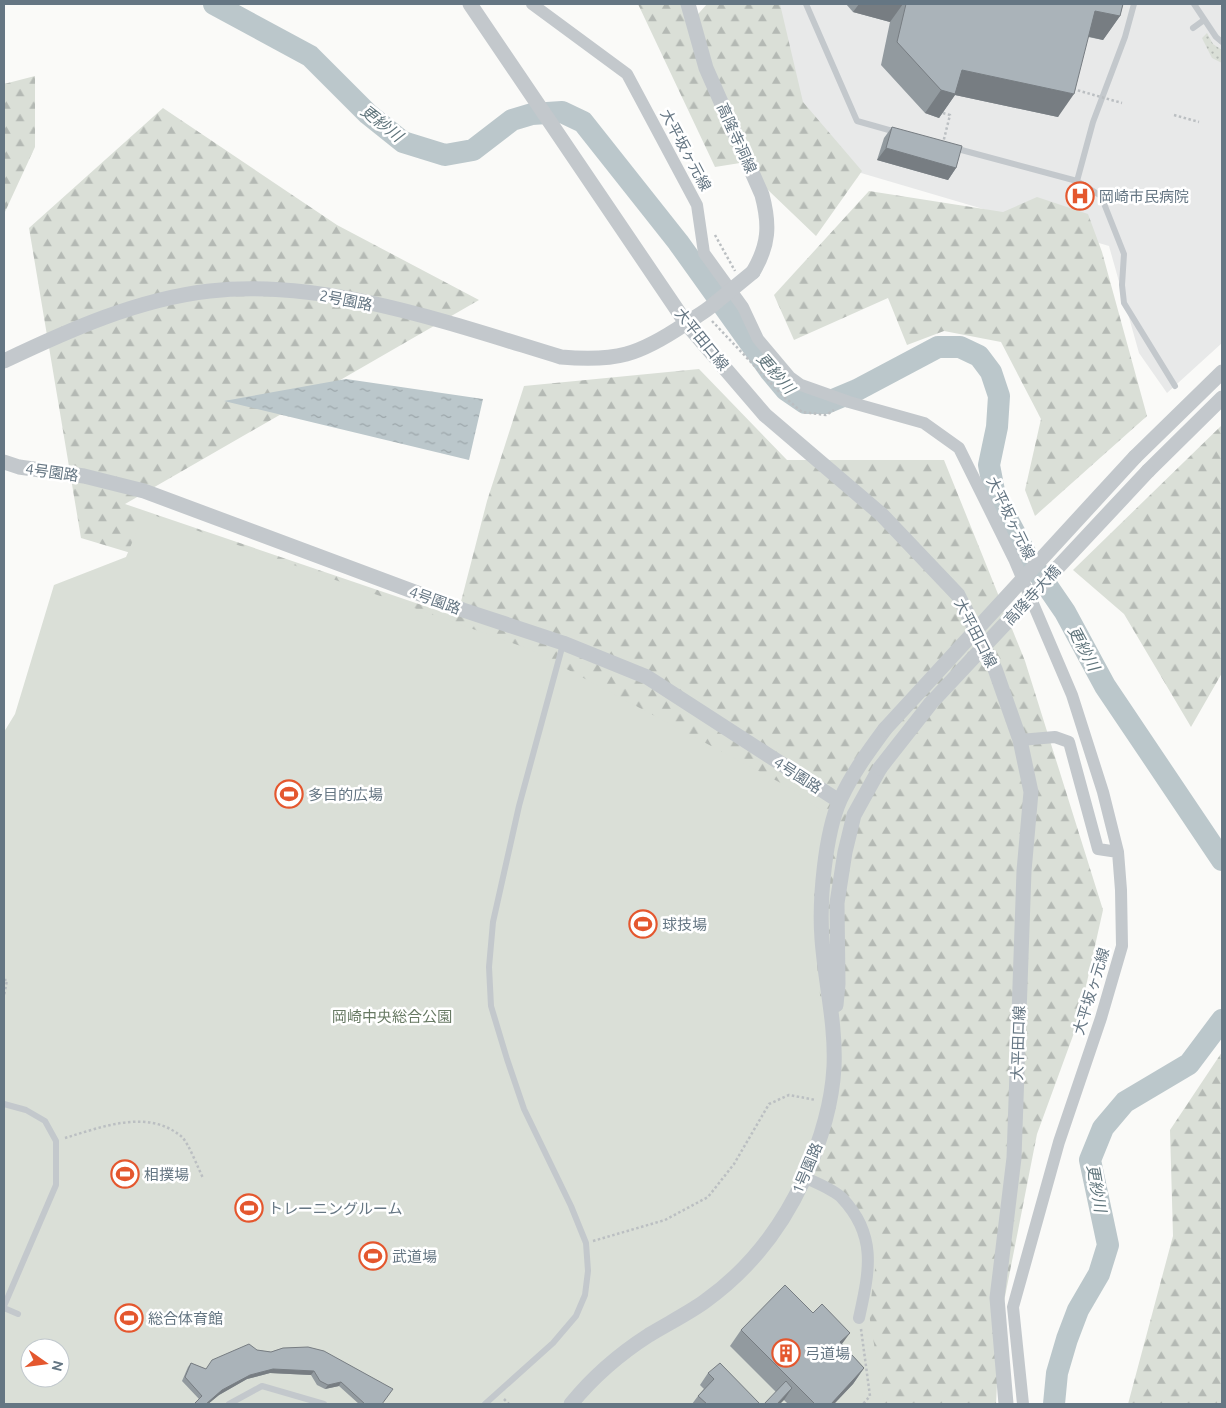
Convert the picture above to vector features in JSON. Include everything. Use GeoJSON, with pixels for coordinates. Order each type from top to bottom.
{"type":"FeatureCollection","features":[{"type":"Feature","properties":{"kind":"street","name":"大平田口線"},"geometry":{"type":"LineString","coordinates":[[470,4],[686,323],[765,415],[882,515],[958,594],[995,668],[1020,740],[1030,792],[1024,872],[1014,1158],[997,1298],[1005,1400]]}},
{"type":"Feature","properties":{"kind":"street","name":"大平坂ヶ元線"},"geometry":{"type":"LineString","coordinates":[[532,4],[627,74],[697,205],[704,253],[744,307],[758,339],[790,377],[801,385],[849,402],[924,423],[959,448],[1014,559],[1072,695],[1103,792],[1118,852],[1122,946],[1101,1018],[1058,1142],[1013,1307],[1023,1404],[1005,1400]]}},
{"type":"Feature","properties":{"kind":"street","name":"高隆寺洞線"},"geometry":{"type":"LineString","coordinates":[[688,4],[706,68],[762,195],[767,217],[763,256],[753,272]]}},
{"type":"Feature","properties":{"kind":"street","name":"2号園路"},"geometry":{"type":"LineString","coordinates":[[4,361],[119,312],[158,300],[210,291],[258,289],[311,292],[357,300],[561,357],[587,359],[622,357],[642,350],[686,323],[709,308],[753,272]]}},
{"type":"Feature","properties":{"kind":"street","name":"高隆寺大橋"},"geometry":{"type":"LineString","coordinates":[[861,760],[886,729],[1136,457],[1222,372]]}},
{"type":"Feature","properties":{"kind":"street","name":"高隆寺大橋"},"geometry":{"type":"LineString","coordinates":[[832,1031],[838,984],[837,903],[845,852],[854,815],[880,768],[931,703],[1148,471],[1222,398]]}},
{"type":"Feature","properties":{"kind":"street","name":"4号園路"},"geometry":{"type":"LineString","coordinates":[[4,462],[18,467],[84,476],[144,492],[463,610],[563,643],[647,677],[839,802]]}},
{"type":"Feature","properties":{"kind":"street"},"geometry":{"type":"LineString","coordinates":[[1020,740],[1055,737],[1069,742],[1098,850],[1118,852]]}},
{"type":"Feature","properties":{"kind":"street","name":"1号園路"},"geometry":{"type":"LineString","coordinates":[[571,1404],[598,1376],[647,1337],[704,1302],[740,1274],[773,1236],[804,1177],[818,1142],[830,1103],[834,1066],[822,937],[824,874],[830,833],[839,802],[861,760]]}},
{"type":"Feature","properties":{"kind":"street"},"geometry":{"type":"LineString","coordinates":[[804,1177],[841,1197],[859,1222],[869,1246],[869,1271],[859,1318]]}},
{"type":"Feature","properties":{"kind":"lane"},"geometry":{"type":"LineString","coordinates":[[806,4],[857,121],[905,134]]}},
{"type":"Feature","properties":{"kind":"lane"},"geometry":{"type":"LineString","coordinates":[[1077,180],[1092,122],[1125,37],[1134,4]]}},
{"type":"Feature","properties":{"kind":"lane"},"geometry":{"type":"LineString","coordinates":[[1194,4],[1216,37],[1222,42]]}},
{"type":"Feature","properties":{"kind":"lane"},"geometry":{"type":"LineString","coordinates":[[1193,28],[1204,20]]}},
{"type":"Feature","properties":{"kind":"lane"},"geometry":{"type":"LineString","coordinates":[[943,144],[1077,180],[1101,196],[1124,254],[1122,285],[1124,303],[1175,386]]}},
{"type":"Feature","properties":{"kind":"lane"},"geometry":{"type":"LineString","coordinates":[[485,1404],[553,1343],[576,1316],[585,1295],[588,1272],[586,1243],[571,1206],[524,1109],[490,1006],[489,967],[493,922],[519,806],[563,643]]}},
{"type":"Feature","properties":{"kind":"lane"},"geometry":{"type":"LineString","coordinates":[[4,1104],[26,1110],[45,1121],[56,1141],[56,1185],[4,1307],[18,1314]]}},
{"type":"Feature","properties":{"kind":"lane"},"geometry":{"type":"LineString","coordinates":[[232,1403],[262,1386],[324,1404]]}},
{"type":"Feature","properties":{"kind":"path"},"geometry":{"type":"LineString","coordinates":[[1069,88],[1122,103]]}},
{"type":"Feature","properties":{"kind":"path"},"geometry":{"type":"LineString","coordinates":[[943,113],[950,116],[943,144]]}},
{"type":"Feature","properties":{"kind":"path"},"geometry":{"type":"LineString","coordinates":[[1174,115],[1199,122]]}},
{"type":"Feature","properties":{"kind":"path"},"geometry":{"type":"LineString","coordinates":[[721,245],[741,283]]}},
{"type":"Feature","properties":{"kind":"path"},"geometry":{"type":"LineString","coordinates":[[709,308],[738,348]]}},
{"type":"Feature","properties":{"kind":"path"},"geometry":{"type":"LineString","coordinates":[[4,980],[7,980],[4,996]]}},
{"type":"Feature","properties":{"kind":"path"},"geometry":{"type":"LineString","coordinates":[[586,1243],[665,1220],[708,1197],[734,1164],[769,1104],[789,1095],[830,1103]]}},
{"type":"Feature","properties":{"kind":"path"},"geometry":{"type":"LineString","coordinates":[[56,1141],[118,1122],[158,1124],[183,1138],[203,1178]]}},
{"type":"Feature","properties":{"kind":"path"},"geometry":{"type":"LineString","coordinates":[[859,1318],[870,1396],[863,1404]]}},
{"type":"Feature","properties":{"kind":"shaded area","name":"岡崎市民病院"},"geometry":{"type":"Polygon","coordinates":[[[709,4],[1219,4],[1222,7],[1222,343],[1167,393],[1139,353],[1109,246],[766,145],[709,4]]]}},
{"type":"Feature","properties":{"kind":"green space"},"geometry":{"type":"Polygon","coordinates":[[[638,4],[684,4],[692,21],[707,4],[780,4],[803,102],[862,171],[816,236],[740,163],[715,167],[638,4]]]}},
{"type":"Feature","properties":{"kind":"green space"},"geometry":{"type":"Polygon","coordinates":[[[1207,33],[1213,44],[1222,50],[1222,63],[1212,58],[1202,38],[1207,33]]]}},
{"type":"Feature","properties":{"kind":"green space"},"geometry":{"type":"Polygon","coordinates":[[[35,76],[35,147],[4,214],[4,84],[35,76]]]}},
{"type":"Feature","properties":{"kind":"green space"},"geometry":{"type":"Polygon","coordinates":[[[163,108],[337,225],[479,300],[125,504],[457,617],[487,501],[524,386],[699,369],[787,460],[944,460],[1025,661],[1103,910],[1078,1022],[1037,1134],[1000,1322],[996,1404],[710,1404],[237,585],[81,538],[29,228],[163,108]]]}},
{"type":"Feature","properties":{"kind":"green space"},"geometry":{"type":"Polygon","coordinates":[[[869,191],[1003,212],[1037,197],[1088,214],[1102,252],[1147,416],[1035,516],[1025,490],[1041,419],[1001,342],[944,331],[907,345],[888,298],[794,340],[774,295],[869,191]]]}},
{"type":"Feature","properties":{"kind":"green space"},"geometry":{"type":"Polygon","coordinates":[[[1222,425],[1222,673],[1191,727],[1124,614],[1073,570],[1222,425]]]}},
{"type":"Feature","properties":{"kind":"green space","name":"岡崎中央総合公園"},"geometry":{"type":"Polygon","coordinates":[[[145,512],[529,649],[792,789],[826,814],[814,893],[817,965],[827,1062],[824,1108],[805,1162],[879,1240],[869,1314],[884,1404],[4,1404],[4,732],[15,714],[54,585],[126,557],[145,512]]]}},
{"type":"Feature","properties":{"kind":"green space"},"geometry":{"type":"Polygon","coordinates":[[[1222,1052],[1222,1404],[1128,1404],[1173,1236],[1170,1130],[1222,1052]]]}},
{"type":"Feature","properties":{"kind":"water"},"geometry":{"type":"Polygon","coordinates":[[[346,379],[483,399],[469,460],[224,401],[346,379]]]}},
{"type":"Feature","properties":{"kind":"building"},"geometry":{"type":"Polygon","coordinates":[[[906,4],[1123,4],[1120,16],[1095,11],[1074,94],[962,70],[955,94],[941,90],[897,42],[906,4]]]}},
{"type":"Feature","properties":{"kind":"building"},"geometry":{"type":"Polygon","coordinates":[[[892,127],[962,146],[956,168],[886,148],[892,127]]]}},
{"type":"Feature","properties":{"kind":"building","name":"弓道場"},"geometry":{"type":"Polygon","coordinates":[[[785,1285],[813,1313],[822,1304],[850,1333],[840,1342],[864,1368],[831,1404],[815,1404],[741,1330],[785,1285]]]}},
{"type":"Feature","properties":{"kind":"building"},"geometry":{"type":"Polygon","coordinates":[[[249,1344],[257,1350],[271,1352],[283,1348],[308,1347],[324,1351],[393,1389],[382,1404],[365,1404],[341,1382],[328,1385],[320,1381],[314,1371],[273,1369],[250,1375],[222,1390],[206,1404],[194,1404],[202,1396],[185,1377],[191,1363],[206,1369],[212,1360],[249,1344]]]}},
{"type":"Feature","properties":{"kind":"building"},"geometry":{"type":"Polygon","coordinates":[[[720,1363],[760,1404],[707,1404],[698,1396],[714,1379],[708,1373],[720,1363]]]}},
{"type":"Feature","properties":{"kind":"building"},"geometry":{"type":"Polygon","coordinates":[[[786,1381],[792,1388],[777,1404],[764,1404],[786,1381]]]}},
{"type":"Feature","properties":{"kind":"waterway","name":"更紗川"},"geometry":{"type":"LineString","coordinates":[[214,4],[310,56],[368,114],[403,142],[445,155],[473,150],[512,120],[532,114],[562,112],[583,122],[678,242],[771,372],[786,390],[805,403],[826,403],[857,390],[938,347],[960,347],[979,356],[991,372],[999,396],[997,427],[989,465],[995,496],[1028,558],[1065,612],[1105,686],[1222,860]]}},
{"type":"Feature","properties":{"kind":"waterway","name":"更紗川"},"geometry":{"type":"LineString","coordinates":[[1054,1404],[1057,1373],[1067,1339],[1078,1310],[1099,1274],[1108,1245],[1090,1160],[1103,1128],[1125,1102],[1189,1064],[1222,1020]]}},
{"type":"Feature","properties":{"kind":"place","name":"岡崎市民病院"},"geometry":{"type":"Point","coordinates":[1080,196]}},
{"type":"Feature","properties":{"kind":"place","name":"多目的広場"},"geometry":{"type":"Point","coordinates":[289,794]}},
{"type":"Feature","properties":{"kind":"place","name":"球技場"},"geometry":{"type":"Point","coordinates":[643,924]}},
{"type":"Feature","properties":{"kind":"place","name":"相撲場"},"geometry":{"type":"Point","coordinates":[125,1174]}},
{"type":"Feature","properties":{"kind":"place","name":"トレーニングルーム"},"geometry":{"type":"Point","coordinates":[249,1208]}},
{"type":"Feature","properties":{"kind":"place","name":"武道場"},"geometry":{"type":"Point","coordinates":[373,1256]}},
{"type":"Feature","properties":{"kind":"place","name":"総合体育館"},"geometry":{"type":"Point","coordinates":[129,1318]}},
{"type":"Feature","properties":{"kind":"place","name":"弓道場"},"geometry":{"type":"Point","coordinates":[786,1353]}}]}
